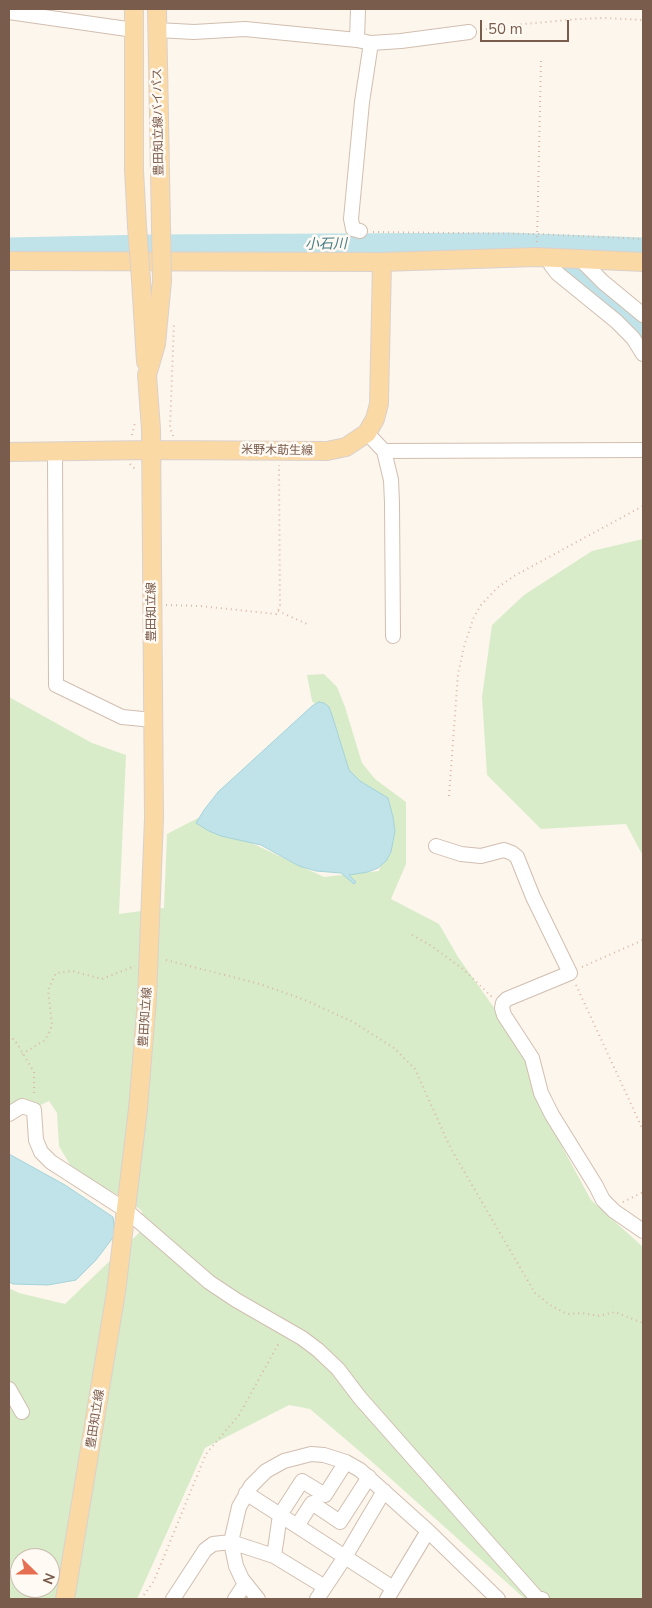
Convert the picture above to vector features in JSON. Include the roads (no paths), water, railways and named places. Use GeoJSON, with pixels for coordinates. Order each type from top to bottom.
{"type":"FeatureCollection","features":[{"type":"Feature","properties":{"kind":"main road","name":"豊田知立線バイパス"},"geometry":{"type":"LineString","coordinates":[[157,19],[162,281]]}},
{"type":"Feature","properties":{"kind":"main road","name":"豊田知立線バイパス"},"geometry":{"type":"LineString","coordinates":[[134,21],[134,170],[141,280]]}},
{"type":"Feature","properties":{"kind":"main road"},"geometry":{"type":"LineString","coordinates":[[9,261],[382,262],[550,258],[643,262]]}},
{"type":"Feature","properties":{"kind":"main road"},"geometry":{"type":"LineString","coordinates":[[367,433],[375,419],[380,404],[382,262]]}},
{"type":"Feature","properties":{"kind":"main road","name":"豊田知立線"},"geometry":{"type":"LineString","coordinates":[[65,1599],[98,1406],[127,1211],[147,999],[154,818],[151,429],[141,280]]}},
{"type":"Feature","properties":{"kind":"main road","name":"豊田知立線"},"geometry":{"type":"LineString","coordinates":[[147,375],[156,344],[162,281]]}},
{"type":"Feature","properties":{"kind":"main road","name":"米野木莇生線"},"geometry":{"type":"LineString","coordinates":[[9,452],[173,450],[327,452],[346,447],[367,433]]}},
{"type":"Feature","properties":{"kind":"street"},"geometry":{"type":"LineString","coordinates":[[358,9],[362,38],[362,102],[351,219],[353,229],[360,231]]}},
{"type":"Feature","properties":{"kind":"street"},"geometry":{"type":"LineString","coordinates":[[9,12],[134,21]]}},
{"type":"Feature","properties":{"kind":"street"},"geometry":{"type":"LineString","coordinates":[[157,19],[194,32],[245,29],[401,41],[469,32]]}},
{"type":"Feature","properties":{"kind":"street"},"geometry":{"type":"LineString","coordinates":[[550,258],[551,265],[557,273],[616,320],[643,354]]}},
{"type":"Feature","properties":{"kind":"street"},"geometry":{"type":"LineString","coordinates":[[584,259],[584,264],[643,315]]}},
{"type":"Feature","properties":{"kind":"street"},"geometry":{"type":"LineString","coordinates":[[367,433],[384,451],[391,480],[393,636]]}},
{"type":"Feature","properties":{"kind":"street"},"geometry":{"type":"LineString","coordinates":[[384,451],[643,450]]}},
{"type":"Feature","properties":{"kind":"street"},"geometry":{"type":"LineString","coordinates":[[55,452],[56,685],[122,716],[153,720]]}},
{"type":"Feature","properties":{"kind":"street"},"geometry":{"type":"LineString","coordinates":[[436,846],[461,854],[481,856],[504,850],[517,857],[533,898],[570,973],[507,1000],[503,1006],[504,1015],[532,1058],[541,1093],[552,1115],[603,1200],[614,1211],[643,1231]]}},
{"type":"Feature","properties":{"kind":"street"},"geometry":{"type":"LineString","coordinates":[[9,1114],[22,1106],[34,1110],[36,1140],[41,1152],[51,1162],[127,1211],[210,1282],[302,1338],[318,1350],[338,1369],[360,1398],[536,1598],[542,1599]]}},
{"type":"Feature","properties":{"kind":"street"},"geometry":{"type":"LineString","coordinates":[[9,1389],[22,1412]]}},
{"type":"Feature","properties":{"kind":"street"},"geometry":{"type":"LineString","coordinates":[[258,1599],[245,1584],[236,1566],[232,1542],[238,1507],[250,1486],[266,1471],[294,1458],[311,1454],[324,1455],[346,1462],[360,1470],[428,1531],[498,1599]]}},
{"type":"Feature","properties":{"kind":"street"},"geometry":{"type":"LineString","coordinates":[[274,1556],[280,1516],[302,1481],[326,1495],[346,1462]]}},
{"type":"Feature","properties":{"kind":"street"},"geometry":{"type":"LineString","coordinates":[[297,1526],[312,1503],[340,1522],[368,1477]]}},
{"type":"Feature","properties":{"kind":"street"},"geometry":{"type":"LineString","coordinates":[[173,1599],[205,1550],[213,1544],[232,1542],[274,1556],[321,1593],[384,1490]]}},
{"type":"Feature","properties":{"kind":"street"},"geometry":{"type":"LineString","coordinates":[[246,1494],[345,1556],[390,1594],[428,1531]]}},
{"type":"Feature","properties":{"kind":"street"},"geometry":{"type":"LineString","coordinates":[[235,1599],[245,1584]]}},
{"type":"Feature","properties":{"kind":"water"},"geometry":{"type":"Polygon","coordinates":[[[319,702],[329,707],[349,770],[360,781],[388,798],[393,817],[395,831],[391,852],[386,861],[378,868],[368,872],[349,875],[356,882],[354,884],[341,873],[316,871],[299,866],[261,845],[221,836],[196,823],[218,792],[312,706],[319,702]]]}},
{"type":"Feature","properties":{"kind":"water"},"geometry":{"type":"Polygon","coordinates":[[[9,1154],[65,1185],[113,1217],[115,1235],[96,1260],[76,1280],[48,1285],[13,1284],[9,1282],[9,1154]]]}},
{"type":"Feature","properties":{"kind":"waterway","name":"小石川"},"geometry":{"type":"LineString","coordinates":[[9,248],[150,245],[508,243],[643,248]]}},
{"type":"Feature","properties":{"kind":"waterway"},"geometry":{"type":"LineString","coordinates":[[547,245],[565,271],[627,318],[643,337]]}}]}
